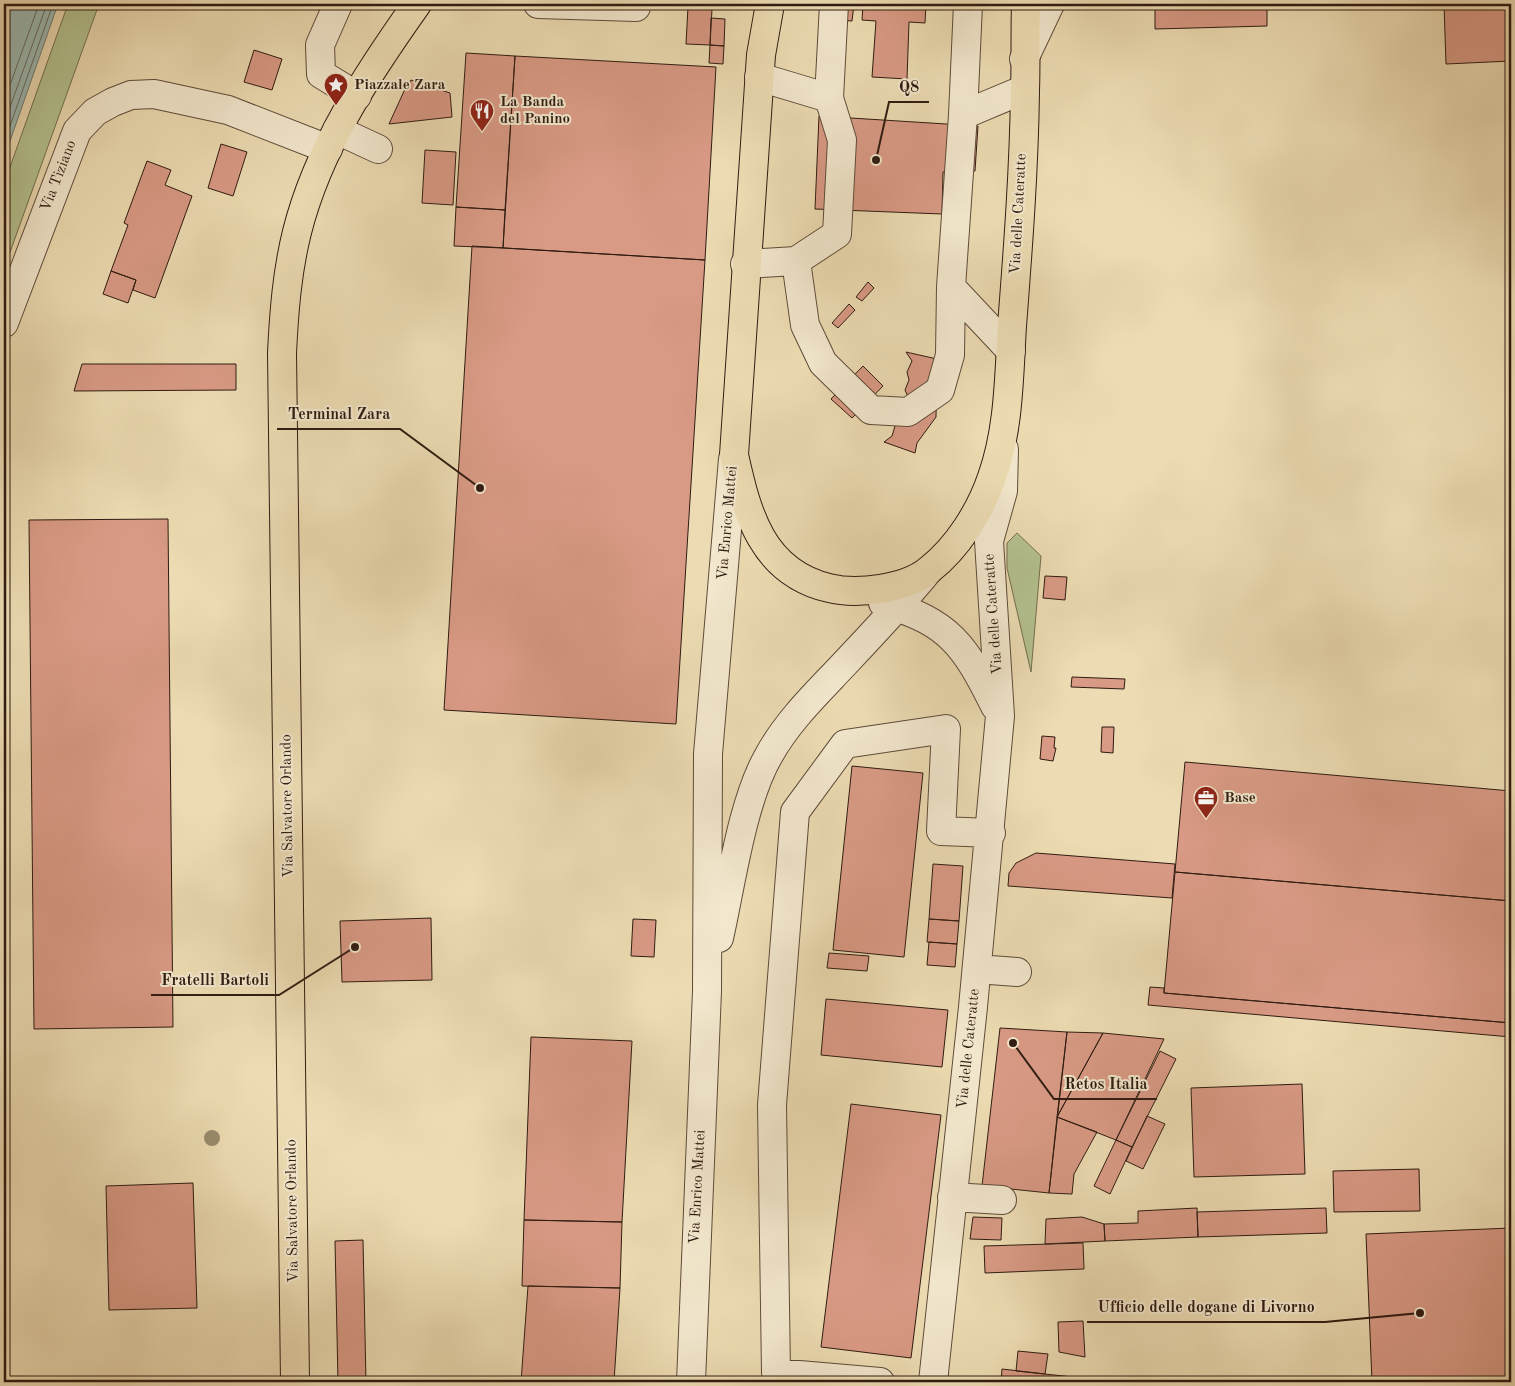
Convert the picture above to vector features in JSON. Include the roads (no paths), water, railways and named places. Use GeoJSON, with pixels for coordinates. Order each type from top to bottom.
{"type":"FeatureCollection","features":[{"type":"Feature","properties":{"kind":"main road"},"geometry":{"type":"LineString","coordinates":[[333,140],[357,96],[417,4]]}},
{"type":"Feature","properties":{"kind":"main road","name":"Via Enrico Mattei"},"geometry":{"type":"LineString","coordinates":[[734,455],[745,264],[760,66],[760,4]]}},
{"type":"Feature","properties":{"kind":"main road","name":"Via Enrico Mattei"},"geometry":{"type":"LineString","coordinates":[[760,66],[770,4]]}},
{"type":"Feature","properties":{"kind":"main road","name":"Via delle Cateratte"},"geometry":{"type":"LineString","coordinates":[[734,455],[750,516],[757,532],[772,554],[787,569],[802,578],[814,584],[843,591],[889,588],[928,571],[956,543],[980,509],[993,476],[1005,424],[1019,239],[1025,89],[1026,4]]}},
{"type":"Feature","properties":{"kind":"main road","name":"Via Salvatore Orlando"},"geometry":{"type":"LineString","coordinates":[[295,1382],[282,353],[287,284],[297,231],[311,190],[333,140]]}},
{"type":"Feature","properties":{"kind":"street"},"geometry":{"type":"LineString","coordinates":[[338,4],[320,45],[321,74],[357,96]]}},
{"type":"Feature","properties":{"kind":"street"},"geometry":{"type":"LineString","coordinates":[[538,4],[636,7],[636,4]]}},
{"type":"Feature","properties":{"kind":"street"},"geometry":{"type":"LineString","coordinates":[[745,264],[796,260],[837,234],[842,140],[829,98],[834,4]]}},
{"type":"Feature","properties":{"kind":"street"},"geometry":{"type":"LineString","coordinates":[[796,260],[805,325],[823,363],[871,410],[908,412],[940,390],[950,355],[951,287],[963,115],[968,4]]}},
{"type":"Feature","properties":{"kind":"street"},"geometry":{"type":"LineString","coordinates":[[1024,59],[1050,4]]}},
{"type":"Feature","properties":{"kind":"street"},"geometry":{"type":"LineString","coordinates":[[760,66],[829,98]]}},
{"type":"Feature","properties":{"kind":"street"},"geometry":{"type":"LineString","coordinates":[[963,115],[1025,89]]}},
{"type":"Feature","properties":{"kind":"street","name":"Via Tiziano"},"geometry":{"type":"LineString","coordinates":[[4,323],[77,131],[95,112],[131,95],[154,94],[228,110],[259,122],[333,140]]}},
{"type":"Feature","properties":{"kind":"street"},"geometry":{"type":"LineString","coordinates":[[333,140],[378,149]]}},
{"type":"Feature","properties":{"kind":"street"},"geometry":{"type":"LineString","coordinates":[[951,287],[1010,352]]}},
{"type":"Feature","properties":{"kind":"street","name":"Via delle Cateratte"},"geometry":{"type":"LineString","coordinates":[[933,1382],[991,833],[1000,716],[989,541],[1003,491],[1005,424]]}},
{"type":"Feature","properties":{"kind":"street","name":"Via Enrico Mattei"},"geometry":{"type":"LineString","coordinates":[[691,1382],[707,991],[708,754],[734,455]]}},
{"type":"Feature","properties":{"kind":"street","name":"Via Enrico Mattei"},"geometry":{"type":"LineString","coordinates":[[707,991],[744,822],[758,778],[768,756],[809,701],[899,607],[928,571]]}},
{"type":"Feature","properties":{"kind":"street","name":"Via delle Cateratte"},"geometry":{"type":"LineString","coordinates":[[843,591],[899,607],[940,627],[961,646],[1000,716]]}},
{"type":"Feature","properties":{"kind":"street"},"geometry":{"type":"LineString","coordinates":[[880,1382],[776,1373],[772,1105],[795,812],[845,744],[946,730],[941,831],[991,833]]}},
{"type":"Feature","properties":{"kind":"street"},"geometry":{"type":"LineString","coordinates":[[977,969],[1017,972]]}},
{"type":"Feature","properties":{"kind":"street"},"geometry":{"type":"LineString","coordinates":[[952,1197],[1002,1200]]}},
{"type":"Feature","properties":{"kind":"water"},"geometry":{"type":"Polygon","coordinates":[[[4,4],[58,4],[4,158],[4,4]]]}},
{"type":"Feature","properties":{"kind":"place","name":"Piazzale Zara"},"geometry":{"type":"Point","coordinates":[336,106]}},
{"type":"Feature","properties":{"kind":"place","name":"La Banda del Panino"},"geometry":{"type":"Point","coordinates":[482,132]}},
{"type":"Feature","properties":{"kind":"place","name":"Q8"},"geometry":{"type":"Point","coordinates":[876,160]}},
{"type":"Feature","properties":{"kind":"place","name":"Terminal Zara"},"geometry":{"type":"Point","coordinates":[480,488]}},
{"type":"Feature","properties":{"kind":"place","name":"Base"},"geometry":{"type":"Point","coordinates":[1206,819]}},
{"type":"Feature","properties":{"kind":"place","name":"Fratelli Bartoli"},"geometry":{"type":"Point","coordinates":[355,947]}},
{"type":"Feature","properties":{"kind":"place","name":"Retos Italia"},"geometry":{"type":"Point","coordinates":[1013,1043]}},
{"type":"Feature","properties":{"kind":"place","name":"Ufficio delle dogane di Livorno"},"geometry":{"type":"Point","coordinates":[1420,1313]}}]}
